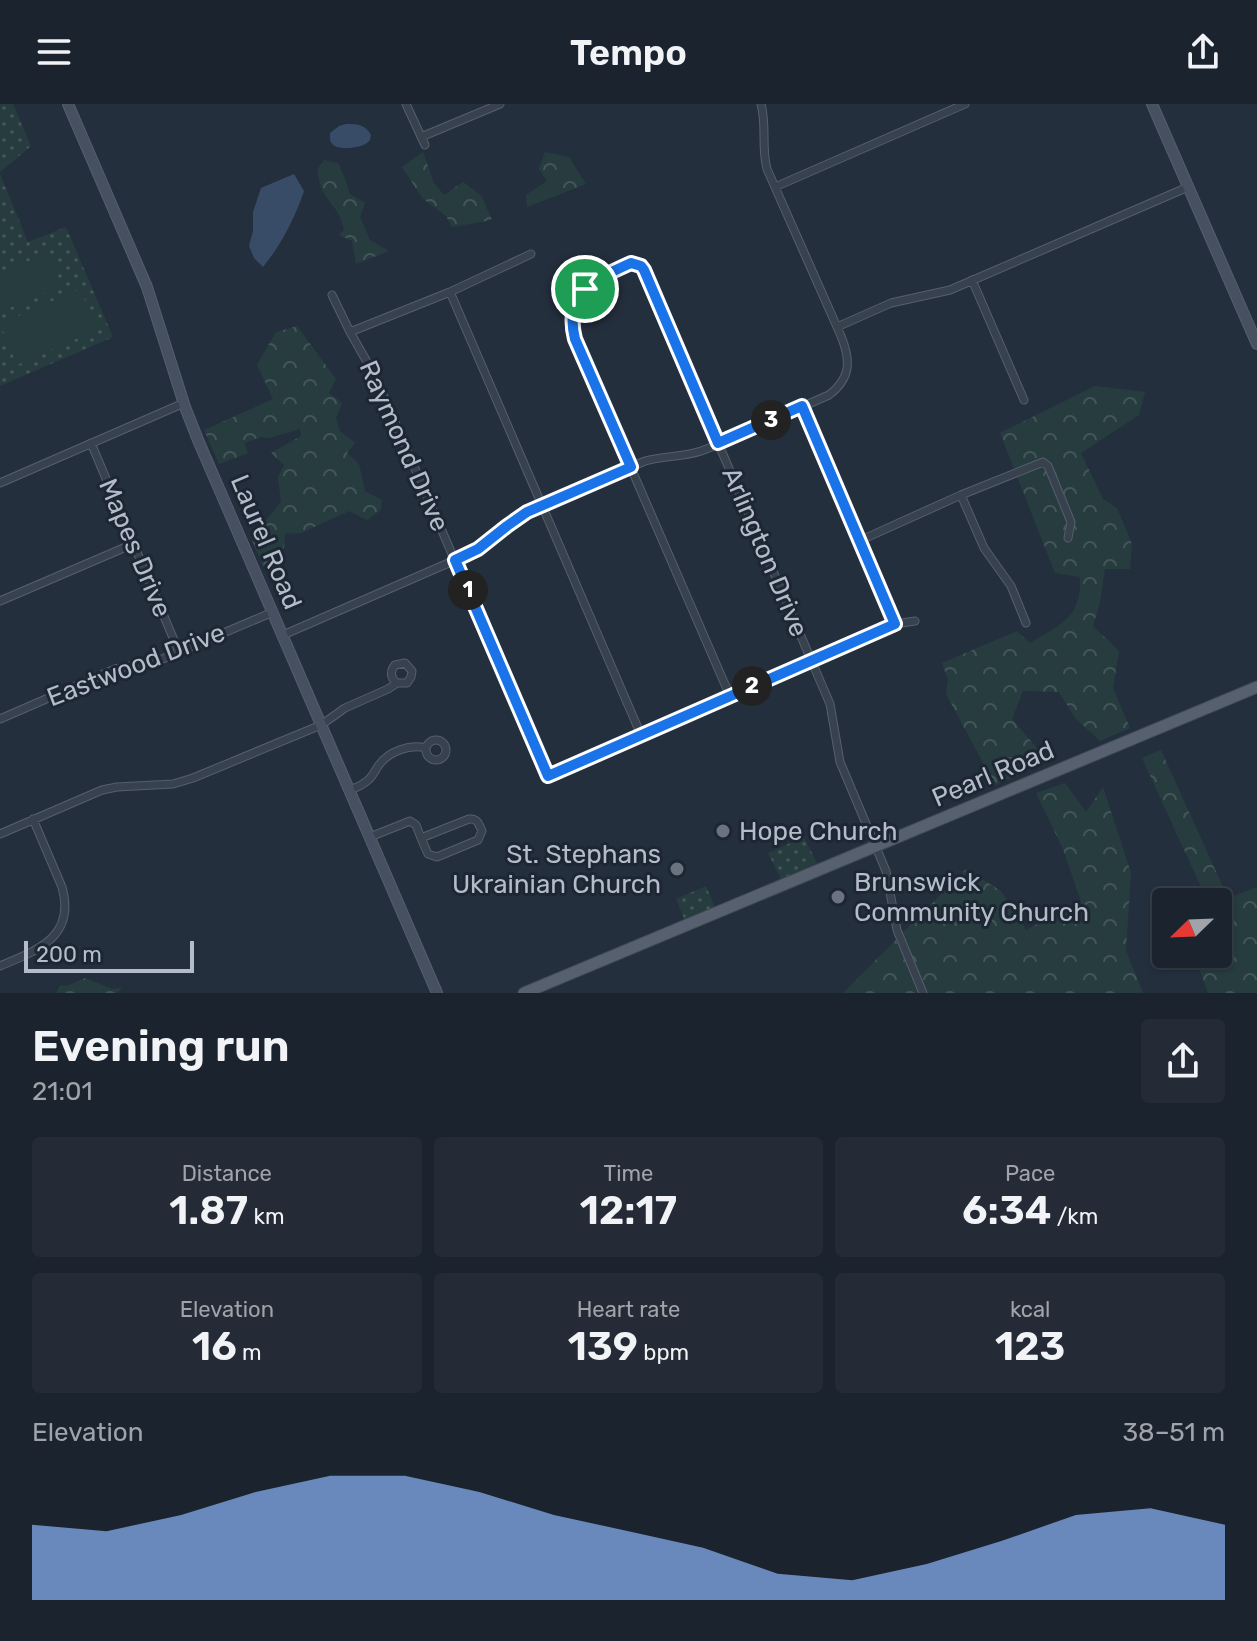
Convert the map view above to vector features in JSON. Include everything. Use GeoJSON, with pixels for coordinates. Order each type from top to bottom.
{"type":"FeatureCollection","features":[{"type":"Feature","properties":{"kind":"main road","name":"Pearl Road"},"geometry":{"type":"LineString","coordinates":[[524,993],[1257,687]]}},
{"type":"Feature","properties":{"kind":"street","name":"Laurel Road"},"geometry":{"type":"LineString","coordinates":[[68,104],[147,287],[198,440],[437,993]]}},
{"type":"Feature","properties":{"kind":"street"},"geometry":{"type":"LineString","coordinates":[[406,104],[423,141],[500,104]]}},
{"type":"Feature","properties":{"kind":"street"},"geometry":{"type":"LineString","coordinates":[[283,635],[478,549],[516,519],[631,467],[657,457],[688,454],[718,443],[836,390],[844,378],[848,355],[767,169],[761,104]]}},
{"type":"Feature","properties":{"kind":"street"},"geometry":{"type":"LineString","coordinates":[[775,187],[965,104]]}},
{"type":"Feature","properties":{"kind":"street"},"geometry":{"type":"LineString","coordinates":[[1152,104],[1257,344]]}},
{"type":"Feature","properties":{"kind":"street"},"geometry":{"type":"LineString","coordinates":[[837,327],[891,303],[941,293],[1188,187]]}},
{"type":"Feature","properties":{"kind":"street"},"geometry":{"type":"LineString","coordinates":[[350,332],[450,292],[531,254]]}},
{"type":"Feature","properties":{"kind":"street","name":"Arlington Drive"},"geometry":{"type":"LineString","coordinates":[[631,467],[575,339],[572,322],[579,296],[591,283],[631,263],[644,270],[830,704],[840,762],[889,880],[897,930],[923,993]]}},
{"type":"Feature","properties":{"kind":"street"},"geometry":{"type":"LineString","coordinates":[[972,280],[1024,400]]}},
{"type":"Feature","properties":{"kind":"street"},"geometry":{"type":"LineString","coordinates":[[450,292],[641,735],[895,624],[915,621]]}},
{"type":"Feature","properties":{"kind":"street","name":"Raymond Drive"},"geometry":{"type":"LineString","coordinates":[[332,295],[371,368],[548,776],[641,735]]}},
{"type":"Feature","properties":{"kind":"street"},"geometry":{"type":"LineString","coordinates":[[0,483],[184,403]]}},
{"type":"Feature","properties":{"kind":"street"},"geometry":{"type":"LineString","coordinates":[[802,406],[895,624]]}},
{"type":"Feature","properties":{"kind":"street","name":"Mapes Drive"},"geometry":{"type":"LineString","coordinates":[[91,443],[179,652]]}},
{"type":"Feature","properties":{"kind":"street"},"geometry":{"type":"LineString","coordinates":[[859,541],[1043,462],[1048,466],[1071,522],[1068,538]]}},
{"type":"Feature","properties":{"kind":"street"},"geometry":{"type":"LineString","coordinates":[[631,467],[730,696]]}},
{"type":"Feature","properties":{"kind":"street"},"geometry":{"type":"LineString","coordinates":[[961,495],[984,548],[1011,586],[1026,623]]}},
{"type":"Feature","properties":{"kind":"street"},"geometry":{"type":"LineString","coordinates":[[0,601],[133,544]]}},
{"type":"Feature","properties":{"kind":"street","name":"Eastwood Drive"},"geometry":{"type":"LineString","coordinates":[[0,719],[115,669],[160,660],[273,612]]}},
{"type":"Feature","properties":{"kind":"street"},"geometry":{"type":"LineString","coordinates":[[0,834],[102,790],[173,784],[193,778],[321,725],[345,708],[397,683]]}},
{"type":"Feature","properties":{"kind":"street"},"geometry":{"type":"LineString","coordinates":[[350,790],[370,779],[378,765],[390,755],[415,746],[426,748]]}},
{"type":"Feature","properties":{"kind":"street"},"geometry":{"type":"LineString","coordinates":[[370,837],[410,821],[416,825],[421,838],[428,854],[437,857],[478,840],[482,831],[472,818],[421,838]]}},
{"type":"Feature","properties":{"kind":"street"},"geometry":{"type":"LineString","coordinates":[[0,966],[44,947],[60,928],[65,913],[62,887],[33,819]]}},
{"type":"Feature","properties":{"kind":"green space"},"geometry":{"type":"Polygon","coordinates":[[[0,104],[13,104],[31,146],[0,172],[0,104]]]}},
{"type":"Feature","properties":{"kind":"green space"},"geometry":{"type":"Polygon","coordinates":[[[423,152],[434,183],[444,195],[463,182],[481,195],[492,220],[452,227],[446,216],[422,198],[402,167],[423,152]]]}},
{"type":"Feature","properties":{"kind":"green space"},"geometry":{"type":"Polygon","coordinates":[[[545,152],[569,157],[586,184],[527,207],[526,195],[547,181],[539,169],[545,152]]]}},
{"type":"Feature","properties":{"kind":"green space"},"geometry":{"type":"Polygon","coordinates":[[[324,160],[338,163],[350,194],[365,203],[360,217],[370,240],[389,251],[356,264],[352,241],[339,235],[344,230],[340,218],[321,186],[317,170],[324,160]]]}},
{"type":"Feature","properties":{"kind":"green space"},"geometry":{"type":"Polygon","coordinates":[[[0,174],[28,242],[66,227],[113,337],[0,386],[0,174]]]}},
{"type":"Feature","properties":{"kind":"green space"},"geometry":{"type":"Polygon","coordinates":[[[48,253],[62,286],[0,312],[0,273],[48,253]]]}},
{"type":"Feature","properties":{"kind":"green space"},"geometry":{"type":"Polygon","coordinates":[[[80,289],[98,329],[17,365],[0,324],[80,289]]]}},
{"type":"Feature","properties":{"kind":"green space"},"geometry":{"type":"Polygon","coordinates":[[[297,326],[336,379],[329,393],[342,403],[336,418],[340,431],[355,443],[347,453],[359,464],[365,491],[382,500],[381,510],[367,520],[349,511],[301,533],[285,534],[284,549],[263,566],[251,538],[281,502],[278,477],[284,465],[271,453],[301,436],[300,429],[244,443],[248,453],[219,464],[204,430],[273,399],[257,365],[276,332],[297,326]]]}},
{"type":"Feature","properties":{"kind":"green space"},"geometry":{"type":"Polygon","coordinates":[[[1095,386],[1145,392],[1139,415],[1081,453],[1103,499],[1117,508],[1132,544],[1130,569],[1105,569],[1093,626],[1119,651],[1113,688],[1130,728],[1100,741],[1075,718],[1059,692],[1023,691],[1012,719],[1043,755],[1023,773],[995,785],[946,694],[948,680],[942,663],[1017,631],[1030,643],[1060,625],[1073,611],[1080,591],[1080,577],[1055,573],[1000,433],[1095,386]]]}},
{"type":"Feature","properties":{"kind":"green space"},"geometry":{"type":"Polygon","coordinates":[[[1161,750],[1223,888],[1202,888],[1142,758],[1161,750]]]}},
{"type":"Feature","properties":{"kind":"green space"},"geometry":{"type":"Polygon","coordinates":[[[1065,783],[1086,812],[1103,787],[1131,873],[1126,951],[1143,993],[843,993],[966,869],[1001,891],[1026,930],[1081,901],[1063,849],[1036,793],[1065,783]]]}},
{"type":"Feature","properties":{"kind":"green space"},"geometry":{"type":"Polygon","coordinates":[[[804,837],[817,863],[781,879],[768,853],[804,837]]]}},
{"type":"Feature","properties":{"kind":"green space"},"geometry":{"type":"Polygon","coordinates":[[[706,886],[715,908],[685,921],[676,899],[706,886]]]}},
{"type":"Feature","properties":{"kind":"green space"},"geometry":{"type":"Polygon","coordinates":[[[1257,887],[1257,993],[1208,993],[1199,968],[1232,968],[1232,896],[1257,887]]]}},
{"type":"Feature","properties":{"kind":"green space"},"geometry":{"type":"Polygon","coordinates":[[[85,978],[112,989],[122,988],[117,993],[56,993],[60,985],[67,986],[85,978]]]}},
{"type":"Feature","properties":{"kind":"water"},"geometry":{"type":"Polygon","coordinates":[[[346,124],[369,131],[370,141],[353,148],[335,146],[330,133],[346,124]]]}},
{"type":"Feature","properties":{"kind":"water"},"geometry":{"type":"Polygon","coordinates":[[[294,174],[304,191],[287,231],[263,267],[254,258],[249,246],[253,212],[261,188],[294,174]]]}},
{"type":"Feature","properties":{"kind":"place","name":"Hope Church"},"geometry":{"type":"Point","coordinates":[723,831]}},
{"type":"Feature","properties":{"kind":"place","name":"St. Stephans Ukrainian Church"},"geometry":{"type":"Point","coordinates":[677,869]}},
{"type":"Feature","properties":{"kind":"place","name":"Brunswick Community Church"},"geometry":{"type":"Point","coordinates":[838,897]}},
{"type":"Feature","properties":{"kind":"route"},"geometry":{"type":"LineString","coordinates":[[631,263],[641,266],[718,443],[802,406],[895,624],[548,776],[455,560],[478,549],[527,512],[631,467],[575,339],[573,313],[585,289],[598,278],[631,263]]}}]}
